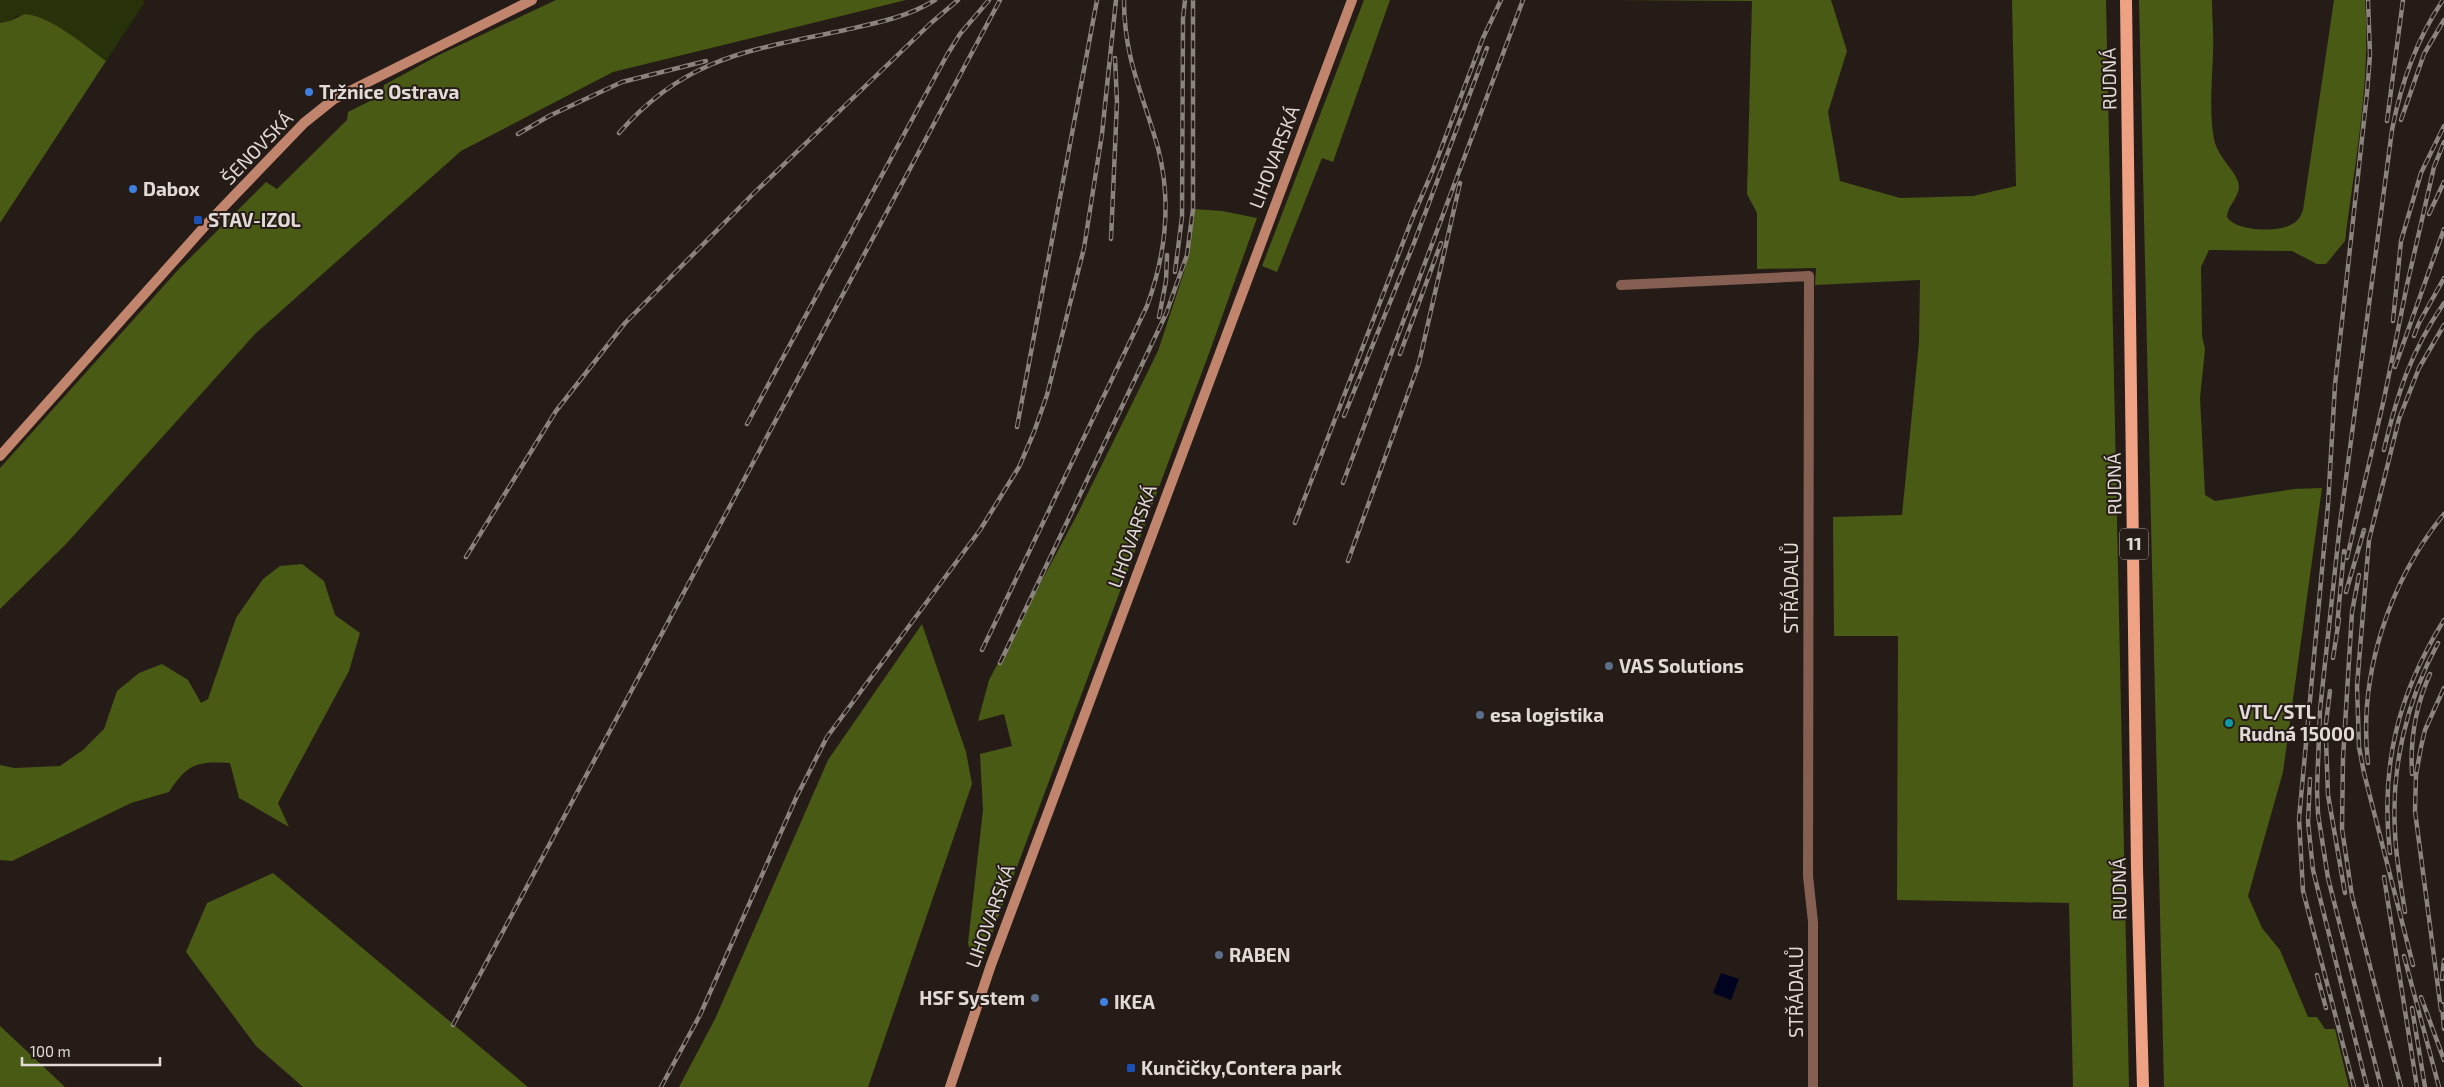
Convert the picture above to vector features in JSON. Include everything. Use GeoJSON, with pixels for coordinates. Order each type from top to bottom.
{"type":"FeatureCollection","features":[{"type":"Feature","properties":{"kind":"main road","name":"RUDNÁ"},"geometry":{"type":"LineString","coordinates":[[2126,0],[2137,868],[2143,1087]]}},
{"type":"Feature","properties":{"kind":"street","name":"ŠENOVSKÁ"},"geometry":{"type":"LineString","coordinates":[[0,456],[205,226],[304,123],[334,99],[532,0]]}},
{"type":"Feature","properties":{"kind":"street","name":"LIHOVARSKÁ"},"geometry":{"type":"LineString","coordinates":[[950,1087],[991,964],[1352,0]]}},
{"type":"Feature","properties":{"kind":"street","name":"STŘÁDALŮ"},"geometry":{"type":"LineString","coordinates":[[1621,285],[1809,276],[1808,876],[1813,922],[1813,1087]]}},
{"type":"Feature","properties":{"kind":"green space"},"geometry":{"type":"Polygon","coordinates":[[[0,0],[142,0],[145,2],[106,61],[50,23],[17,16],[10,21],[0,23],[0,0]]]}},
{"type":"Feature","properties":{"kind":"green space"},"geometry":{"type":"Polygon","coordinates":[[[556,0],[906,0],[613,72],[461,151],[255,334],[67,543],[0,609],[0,468],[178,270],[266,182],[277,189],[347,120],[348,112],[382,95],[384,85],[439,55],[556,0]]]}},
{"type":"Feature","properties":{"kind":"green space"},"geometry":{"type":"Polygon","coordinates":[[[1364,0],[1390,0],[1333,162],[1322,158],[1277,272],[1262,266],[1364,0]]]}},
{"type":"Feature","properties":{"kind":"green space"},"geometry":{"type":"Polygon","coordinates":[[[1613,0],[1831,0],[1847,51],[1828,112],[1840,181],[1900,198],[1973,196],[2016,186],[2012,0],[2106,0],[2129,1087],[2073,1087],[2069,903],[1897,900],[1898,636],[1834,636],[1833,517],[1902,515],[1919,342],[1920,280],[1815,285],[1816,268],[1757,269],[1757,213],[1747,194],[1752,1],[1613,0]]]}},
{"type":"Feature","properties":{"kind":"green space"},"geometry":{"type":"Polygon","coordinates":[[[2139,0],[2212,0],[2212,129],[2219,153],[2235,176],[2239,186],[2227,217],[2239,226],[2269,229],[2288,226],[2294,223],[2299,219],[2303,210],[2334,0],[2365,0],[2366,60],[2364,90],[2345,241],[2326,264],[2317,264],[2292,251],[2209,250],[2201,267],[2202,336],[2205,349],[2200,398],[2205,495],[2215,501],[2294,489],[2322,488],[2283,772],[2248,896],[2262,928],[2280,950],[2308,1017],[2317,1017],[2325,1029],[2335,1029],[2349,1087],[2164,1087],[2139,0]]]}},
{"type":"Feature","properties":{"kind":"green space"},"geometry":{"type":"Polygon","coordinates":[[[25,14],[46,20],[57,26],[106,61],[0,223],[0,23],[10,21],[25,14]]]}},
{"type":"Feature","properties":{"kind":"green space"},"geometry":{"type":"Polygon","coordinates":[[[1193,209],[1222,211],[1257,218],[1211,348],[981,963],[970,950],[968,943],[983,810],[980,754],[1012,746],[1004,714],[978,721],[989,680],[1078,513],[1158,351],[1184,272],[1193,209]]]}},
{"type":"Feature","properties":{"kind":"green space"},"geometry":{"type":"Polygon","coordinates":[[[302,564],[324,581],[335,615],[360,633],[349,671],[278,803],[289,827],[239,798],[230,763],[209,763],[194,766],[181,775],[169,792],[131,803],[12,861],[0,860],[0,765],[14,768],[60,766],[83,750],[104,729],[117,691],[139,673],[162,664],[188,680],[201,703],[208,699],[236,618],[263,579],[280,566],[302,564]]]}},
{"type":"Feature","properties":{"kind":"green space"},"geometry":{"type":"Polygon","coordinates":[[[922,624],[966,752],[972,784],[868,1087],[679,1087],[715,1019],[828,760],[922,624]]]}},
{"type":"Feature","properties":{"kind":"green space"},"geometry":{"type":"Polygon","coordinates":[[[273,873],[528,1087],[303,1087],[256,1046],[186,952],[207,903],[273,873]]]}},
{"type":"Feature","properties":{"kind":"green space"},"geometry":{"type":"Polygon","coordinates":[[[0,1026],[63,1085],[65,1087],[0,1087],[0,1026]]]}},
{"type":"Feature","properties":{"kind":"water"},"geometry":{"type":"Polygon","coordinates":[[[1721,973],[1739,979],[1731,1000],[1713,993],[1721,973]]]}},
{"type":"Feature","properties":{"kind":"railway"},"geometry":{"type":"LineString","coordinates":[[619,133],[644,107],[670,87],[695,72],[722,60],[750,51],[891,19],[914,11],[935,0]]}},
{"type":"Feature","properties":{"kind":"railway"},"geometry":{"type":"LineString","coordinates":[[466,557],[556,411],[625,323],[755,192],[931,23],[958,0]]}},
{"type":"Feature","properties":{"kind":"railway"},"geometry":{"type":"LineString","coordinates":[[747,424],[947,55],[960,34],[989,0]]}},
{"type":"Feature","properties":{"kind":"railway"},"geometry":{"type":"LineString","coordinates":[[453,1025],[1000,0]]}},
{"type":"Feature","properties":{"kind":"railway"},"geometry":{"type":"LineString","coordinates":[[1017,427],[1097,0]]}},
{"type":"Feature","properties":{"kind":"railway"},"geometry":{"type":"LineString","coordinates":[[661,1087],[700,1015],[797,796],[827,737],[980,530],[1019,467],[1034,432],[1047,395],[1084,248],[1102,134],[1116,0]]}},
{"type":"Feature","properties":{"kind":"railway"},"geometry":{"type":"LineString","coordinates":[[982,650],[1147,306],[1159,267],[1165,228],[1165,188],[1158,148],[1131,59],[1127,40],[1124,0]]}},
{"type":"Feature","properties":{"kind":"railway"},"geometry":{"type":"LineString","coordinates":[[1175,272],[1182,217],[1183,19],[1185,0]]}},
{"type":"Feature","properties":{"kind":"railway"},"geometry":{"type":"LineString","coordinates":[[1000,663],[1166,314],[1187,255],[1193,209],[1193,0]]}},
{"type":"Feature","properties":{"kind":"railway"},"geometry":{"type":"LineString","coordinates":[[1295,523],[1483,38],[1501,0]]}},
{"type":"Feature","properties":{"kind":"railway"},"geometry":{"type":"LineString","coordinates":[[1343,483],[1523,0]]}},
{"type":"Feature","properties":{"kind":"railway"},"geometry":{"type":"LineString","coordinates":[[2354,1087],[2303,891],[2299,819],[2328,505],[2335,385],[2367,93],[2370,55],[2368,0]]}},
{"type":"Feature","properties":{"kind":"railway"},"geometry":{"type":"LineString","coordinates":[[2387,121],[2403,0]]}},
{"type":"Feature","properties":{"kind":"railway"},"geometry":{"type":"LineString","coordinates":[[2381,1087],[2328,878],[2318,814],[2320,710],[2340,524],[2392,130],[2400,95],[2417,46],[2443,0]]}},
{"type":"Feature","properties":{"kind":"railway"},"geometry":{"type":"LineString","coordinates":[[2401,120],[2424,54],[2444,20]]}},
{"type":"Feature","properties":{"kind":"railway"},"geometry":{"type":"LineString","coordinates":[[1344,416],[1414,243],[1487,48]]}},
{"type":"Feature","properties":{"kind":"railway"},"geometry":{"type":"LineString","coordinates":[[1111,239],[1117,102],[1115,58]]}},
{"type":"Feature","properties":{"kind":"railway"},"geometry":{"type":"LineString","coordinates":[[518,134],[549,116],[622,82],[706,61]]}},
{"type":"Feature","properties":{"kind":"railway"},"geometry":{"type":"LineString","coordinates":[[2393,321],[2401,241],[2421,173],[2444,126]]}},
{"type":"Feature","properties":{"kind":"railway"},"geometry":{"type":"LineString","coordinates":[[2347,558],[2384,399],[2407,285],[2434,167],[2444,142]]}},
{"type":"Feature","properties":{"kind":"railway"},"geometry":{"type":"LineString","coordinates":[[2429,214],[2444,182]]}},
{"type":"Feature","properties":{"kind":"railway"},"geometry":{"type":"LineString","coordinates":[[1348,561],[1419,363],[1460,183]]}},
{"type":"Feature","properties":{"kind":"railway"},"geometry":{"type":"LineString","coordinates":[[2395,367],[2444,229]]}},
{"type":"Feature","properties":{"kind":"railway"},"geometry":{"type":"LineString","coordinates":[[1400,354],[1441,243]]}},
{"type":"Feature","properties":{"kind":"railway"},"geometry":{"type":"LineString","coordinates":[[1159,317],[1166,281],[1167,255]]}},
{"type":"Feature","properties":{"kind":"railway"},"geometry":{"type":"LineString","coordinates":[[2414,336],[2419,323],[2444,278]]}},
{"type":"Feature","properties":{"kind":"railway"},"geometry":{"type":"LineString","coordinates":[[2384,450],[2394,410],[2406,374],[2432,321],[2444,303]]}},
{"type":"Feature","properties":{"kind":"railway"},"geometry":{"type":"LineString","coordinates":[[2413,965],[2364,773],[2359,747],[2357,686],[2369,540],[2399,419],[2419,368],[2444,325]]}},
{"type":"Feature","properties":{"kind":"railway"},"geometry":{"type":"LineString","coordinates":[[2368,763],[2366,730],[2368,697],[2373,663],[2382,631],[2393,599],[2408,569],[2444,514]]}},
{"type":"Feature","properties":{"kind":"railway"},"geometry":{"type":"LineString","coordinates":[[2346,592],[2364,530]]}},
{"type":"Feature","properties":{"kind":"railway"},"geometry":{"type":"LineString","coordinates":[[2337,626],[2344,551]]}},
{"type":"Feature","properties":{"kind":"railway"},"geometry":{"type":"LineString","coordinates":[[2359,575],[2352,612],[2343,758],[2342,829],[2352,896],[2401,1087]]}},
{"type":"Feature","properties":{"kind":"railway"},"geometry":{"type":"LineString","coordinates":[[2333,658],[2339,619]]}},
{"type":"Feature","properties":{"kind":"railway"},"geometry":{"type":"LineString","coordinates":[[2390,853],[2388,790],[2396,732],[2404,703],[2415,675],[2444,620]]}},
{"type":"Feature","properties":{"kind":"railway"},"geometry":{"type":"LineString","coordinates":[[2405,912],[2399,872],[2394,807],[2399,758],[2410,710],[2427,665],[2438,643]]}},
{"type":"Feature","properties":{"kind":"railway"},"geometry":{"type":"LineString","coordinates":[[2412,774],[2412,748],[2415,723],[2421,698],[2430,674]]}},
{"type":"Feature","properties":{"kind":"railway"},"geometry":{"type":"LineString","coordinates":[[2441,1010],[2415,811],[2416,775],[2425,730],[2444,688]]}},
{"type":"Feature","properties":{"kind":"railway"},"geometry":{"type":"LineString","coordinates":[[2326,723],[2330,691]]}},
{"type":"Feature","properties":{"kind":"railway"},"geometry":{"type":"LineString","coordinates":[[2326,740],[2328,795],[2345,893]]}},
{"type":"Feature","properties":{"kind":"railway"},"geometry":{"type":"LineString","coordinates":[[2310,779],[2308,822],[2313,870],[2367,1087]]}},
{"type":"Feature","properties":{"kind":"railway"},"geometry":{"type":"LineString","coordinates":[[2384,877],[2417,1087]]}},
{"type":"Feature","properties":{"kind":"railway"},"geometry":{"type":"LineString","coordinates":[[2404,956],[2439,1087]]}},
{"type":"Feature","properties":{"kind":"railway"},"geometry":{"type":"LineString","coordinates":[[2442,979],[2444,960]]}},
{"type":"Feature","properties":{"kind":"railway"},"geometry":{"type":"LineString","coordinates":[[2317,975],[2326,1008]]}},
{"type":"Feature","properties":{"kind":"railway"},"geometry":{"type":"LineString","coordinates":[[2421,997],[2444,1060]]}},
{"type":"Feature","properties":{"kind":"railway"},"geometry":{"type":"LineString","coordinates":[[2442,1004],[2444,1029]]}},
{"type":"Feature","properties":{"kind":"railway"},"geometry":{"type":"LineString","coordinates":[[2412,1008],[2425,1087]]}},
{"type":"Feature","properties":{"kind":"place","name":"Tržnice Ostrava"},"geometry":{"type":"Point","coordinates":[309,92]}},
{"type":"Feature","properties":{"kind":"place","name":"Dabox"},"geometry":{"type":"Point","coordinates":[133,189]}},
{"type":"Feature","properties":{"kind":"place","name":"STAV-IZOL"},"geometry":{"type":"Point","coordinates":[198,220]}},
{"type":"Feature","properties":{"kind":"place","name":"VAS Solutions"},"geometry":{"type":"Point","coordinates":[1609,666]}},
{"type":"Feature","properties":{"kind":"place","name":"esa logistika"},"geometry":{"type":"Point","coordinates":[1480,715]}},
{"type":"Feature","properties":{"kind":"place","name":"VTL/STL Rudná 15000"},"geometry":{"type":"Point","coordinates":[2229,723]}},
{"type":"Feature","properties":{"kind":"place","name":"RABEN"},"geometry":{"type":"Point","coordinates":[1219,955]}},
{"type":"Feature","properties":{"kind":"place","name":"HSF System"},"geometry":{"type":"Point","coordinates":[1035,998]}},
{"type":"Feature","properties":{"kind":"place","name":"IKEA"},"geometry":{"type":"Point","coordinates":[1104,1002]}},
{"type":"Feature","properties":{"kind":"place","name":"Kunčičky,Contera park"},"geometry":{"type":"Point","coordinates":[1131,1068]}}]}
